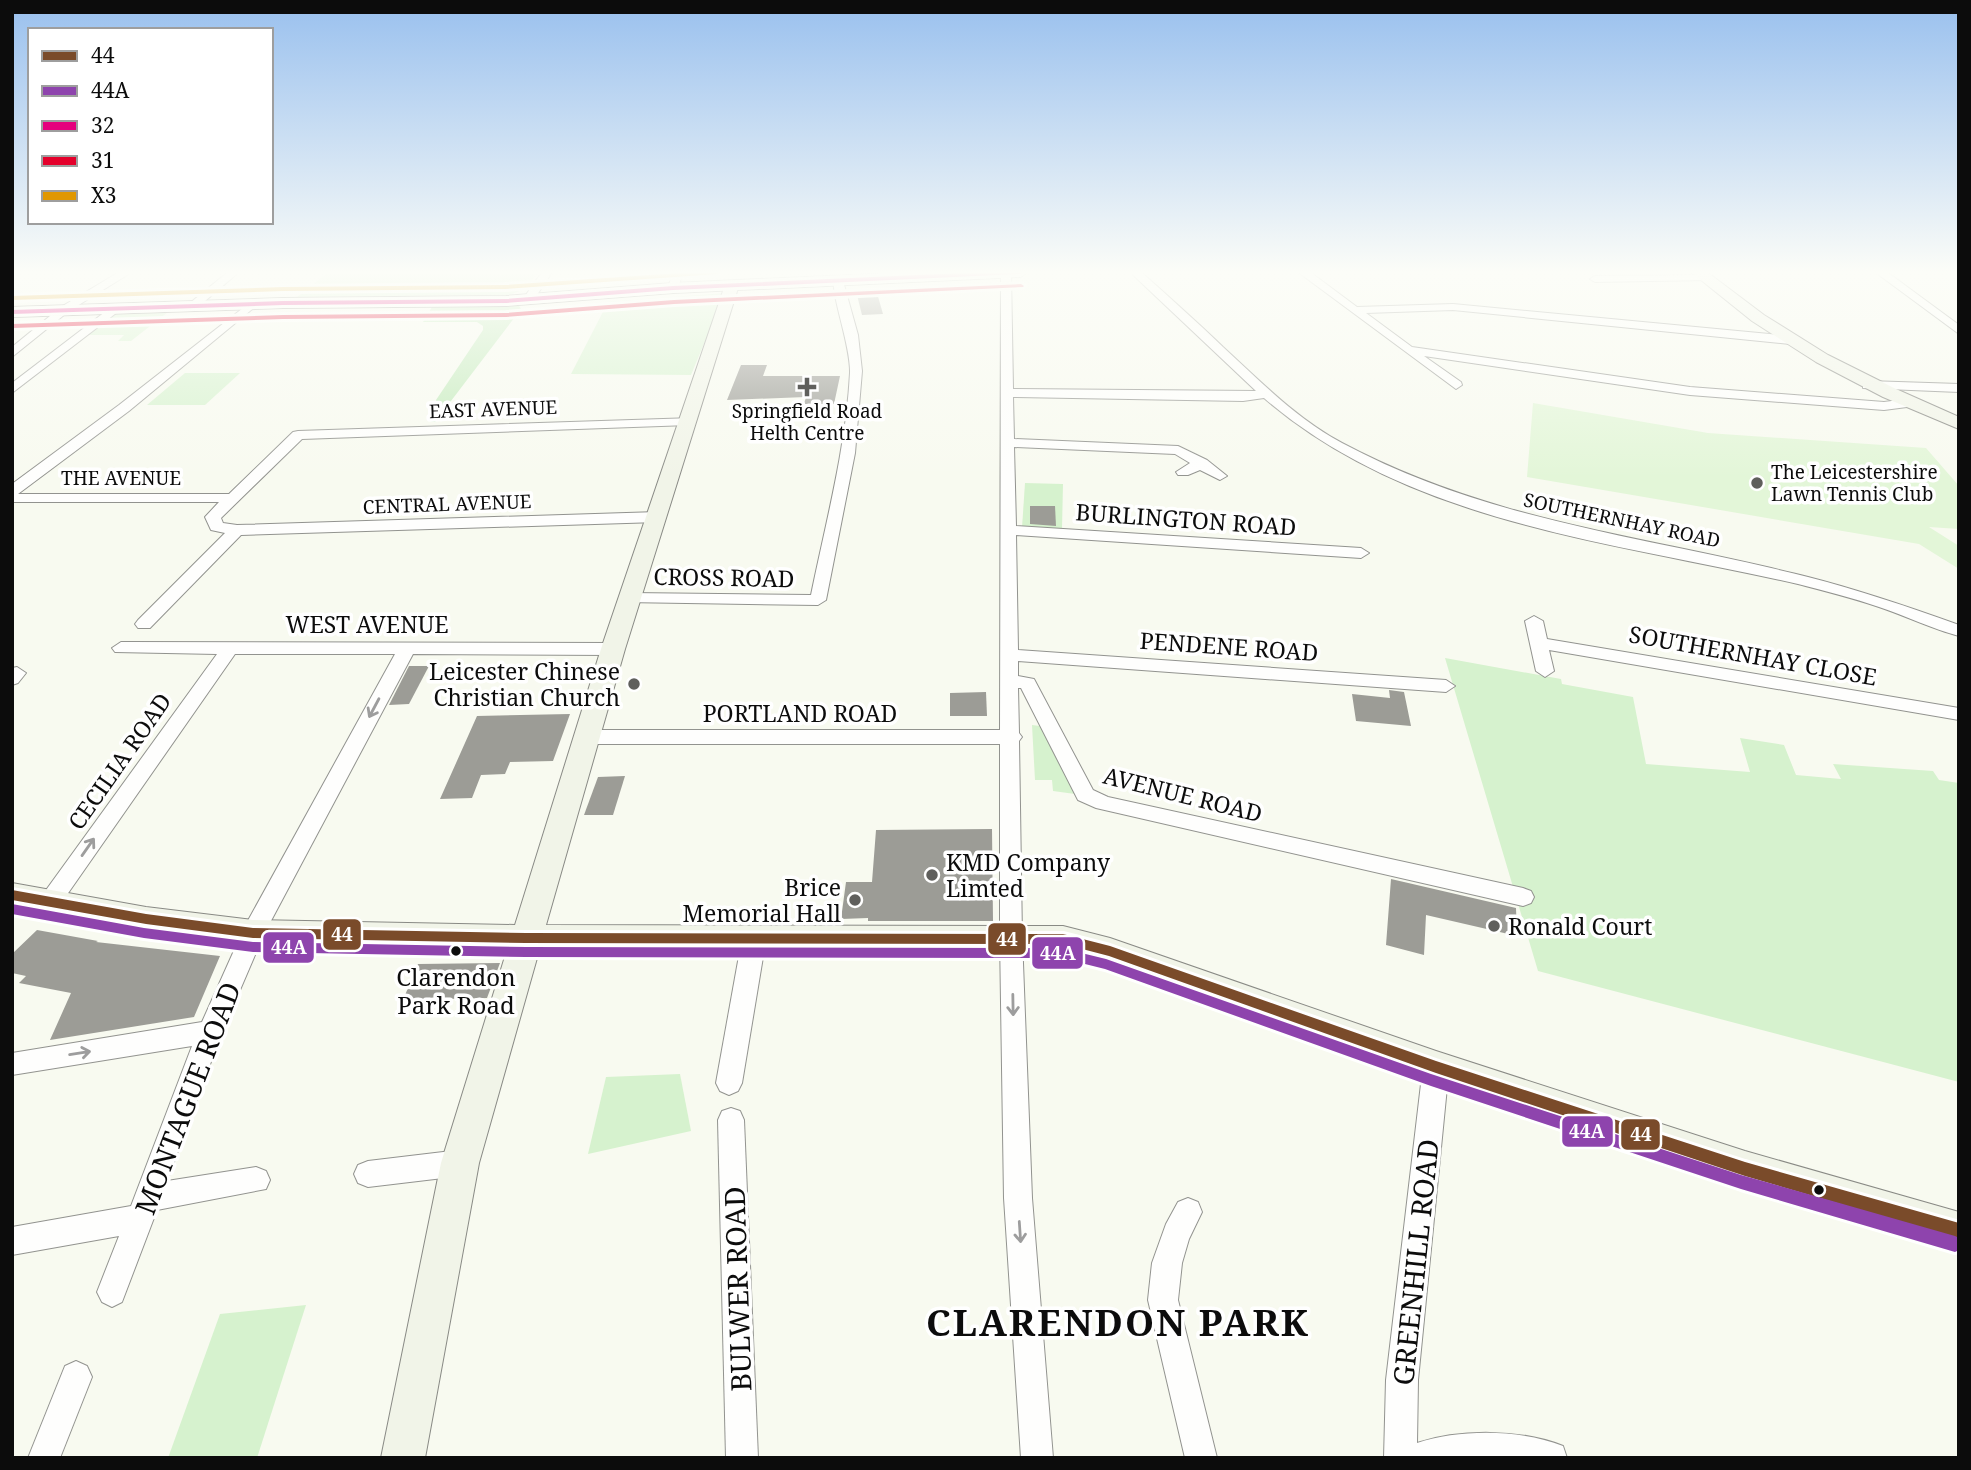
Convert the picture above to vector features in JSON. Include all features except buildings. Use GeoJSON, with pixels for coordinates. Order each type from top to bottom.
{"type":"FeatureCollection","features":[{"type":"Feature","properties":{"kind":"street"},"geometry":{"type":"LineString","coordinates":[[12,354],[28,341]]}},
{"type":"Feature","properties":{"kind":"street"},"geometry":{"type":"LineString","coordinates":[[12,389],[75,341]]}},
{"type":"Feature","properties":{"kind":"street"},"geometry":{"type":"LineString","coordinates":[[12,491],[124,408],[207,341]]}},
{"type":"Feature","properties":{"kind":"street"},"geometry":{"type":"LineString","coordinates":[[403,1458],[460,1163],[613,649],[714,341]]}},
{"type":"Feature","properties":{"kind":"street","name":"CROSS ROAD"},"geometry":{"type":"LineString","coordinates":[[630,598],[818,600],[848,453],[856,371],[853,341]]}},
{"type":"Feature","properties":{"kind":"street"},"geometry":{"type":"LineString","coordinates":[[1007,341],[1008,655],[1012,737],[1011,937],[1018,1198],[1037,1458]]}},
{"type":"Feature","properties":{"kind":"street","name":"SOUTHERNHAY ROAD"},"geometry":{"type":"LineString","coordinates":[[1209,341],[1298,421],[1368,462],[1408,480],[1481,507],[1585,536],[1779,575],[1956,626]]}},
{"type":"Feature","properties":{"kind":"street"},"geometry":{"type":"LineString","coordinates":[[1397,341],[1456,386]]}},
{"type":"Feature","properties":{"kind":"street"},"geometry":{"type":"LineString","coordinates":[[1791,341],[1868,385],[1959,424]]}},
{"type":"Feature","properties":{"kind":"street"},"geometry":{"type":"LineString","coordinates":[[1409,350],[1690,391],[1884,406],[1908,403]]}},
{"type":"Feature","properties":{"kind":"street"},"geometry":{"type":"LineString","coordinates":[[1868,385],[1959,388]]}},
{"type":"Feature","properties":{"kind":"street"},"geometry":{"type":"LineString","coordinates":[[1008,393],[1243,397],[1266,394]]}},
{"type":"Feature","properties":{"kind":"street","name":"EAST AVENUE"},"geometry":{"type":"LineString","coordinates":[[230,498],[298,435],[689,421]]}},
{"type":"Feature","properties":{"kind":"street"},"geometry":{"type":"LineString","coordinates":[[1007,443],[1178,450],[1220,476]]}},
{"type":"Feature","properties":{"kind":"street"},"geometry":{"type":"LineString","coordinates":[[1182,471],[1202,463]]}},
{"type":"Feature","properties":{"kind":"street","name":"THE AVENUE"},"geometry":{"type":"LineString","coordinates":[[12,498],[230,498]]}},
{"type":"Feature","properties":{"kind":"street"},"geometry":{"type":"LineString","coordinates":[[230,498],[213,517],[216,527],[237,530]]}},
{"type":"Feature","properties":{"kind":"street","name":"CENTRAL AVENUE"},"geometry":{"type":"LineString","coordinates":[[237,530],[658,517]]}},
{"type":"Feature","properties":{"kind":"street"},"geometry":{"type":"LineString","coordinates":[[144,624],[237,530]]}},
{"type":"Feature","properties":{"kind":"street","name":"BURLINGTON ROAD"},"geometry":{"type":"LineString","coordinates":[[1007,530],[1361,554]]}},
{"type":"Feature","properties":{"kind":"street"},"geometry":{"type":"LineString","coordinates":[[1534,621],[1545,671]]}},
{"type":"Feature","properties":{"kind":"street","name":"SOUTHERNHAY CLOSE"},"geometry":{"type":"LineString","coordinates":[[1539,643],[1959,714]]}},
{"type":"Feature","properties":{"kind":"street","name":"WEST AVENUE"},"geometry":{"type":"LineString","coordinates":[[121,648],[613,649]]}},
{"type":"Feature","properties":{"kind":"street","name":"CECILIA ROAD"},"geometry":{"type":"LineString","coordinates":[[49,903],[230,648]]}},
{"type":"Feature","properties":{"kind":"street","name":"MONTAGUE ROAD"},"geometry":{"type":"LineString","coordinates":[[112,1292],[210,1032],[253,933],[407,648]]}},
{"type":"Feature","properties":{"kind":"street","name":"PENDENE ROAD"},"geometry":{"type":"LineString","coordinates":[[1008,655],[1446,686]]}},
{"type":"Feature","properties":{"kind":"street","name":"AVENUE ROAD"},"geometry":{"type":"LineString","coordinates":[[1009,681],[1028,683],[1085,795],[1103,803],[1523,897]]}},
{"type":"Feature","properties":{"kind":"street","name":"PORTLAND ROAD"},"geometry":{"type":"LineString","coordinates":[[588,737],[1012,737]]}},
{"type":"Feature","properties":{"kind":"street"},"geometry":{"type":"LineString","coordinates":[[12,895],[209,929],[253,933],[526,938],[1063,939],[1110,951],[1436,1067],[1745,1169],[1959,1231]]}},
{"type":"Feature","properties":{"kind":"street"},"geometry":{"type":"LineString","coordinates":[[729,1083],[754,939]]}},
{"type":"Feature","properties":{"kind":"street"},"geometry":{"type":"LineString","coordinates":[[12,1064],[210,1032]]}},
{"type":"Feature","properties":{"kind":"street","name":"GREENHILL ROAD"},"geometry":{"type":"LineString","coordinates":[[1399,1458],[1402,1380],[1436,1067]]}},
{"type":"Feature","properties":{"kind":"street","name":"BULWER ROAD"},"geometry":{"type":"LineString","coordinates":[[731,1120],[742,1458]]}},
{"type":"Feature","properties":{"kind":"street"},"geometry":{"type":"LineString","coordinates":[[368,1174],[460,1163]]}},
{"type":"Feature","properties":{"kind":"street"},"geometry":{"type":"LineString","coordinates":[[12,1241],[256,1180]]}},
{"type":"Feature","properties":{"kind":"street"},"geometry":{"type":"LineString","coordinates":[[1188,1212],[1176,1234],[1167,1263],[1163,1300],[1201,1458]]}},
{"type":"Feature","properties":{"kind":"street"},"geometry":{"type":"LineString","coordinates":[[42,1457],[76,1377]]}},
{"type":"Feature","properties":{"kind":"street"},"geometry":{"type":"LineString","coordinates":[[1419,1458],[1460,1451],[1499,1449],[1552,1458]]}},
{"type":"Feature","properties":{"kind":"green space"},"geometry":{"type":"Polygon","coordinates":[[[476,341],[497,341],[435,422],[429,421],[438,407],[436,400],[476,341]]]}},
{"type":"Feature","properties":{"kind":"green space"},"geometry":{"type":"Polygon","coordinates":[[[588,341],[705,341],[691,375],[571,374],[588,341]]]}},
{"type":"Feature","properties":{"kind":"green space"},"geometry":{"type":"Polygon","coordinates":[[[185,373],[240,373],[205,405],[147,405],[185,373]]]}},
{"type":"Feature","properties":{"kind":"green space","name":"The Leicestershire Lawn Tennis Club"},"geometry":{"type":"Polygon","coordinates":[[[1533,403],[1708,433],[1926,448],[1959,486],[1959,529],[1929,527],[1959,546],[1959,569],[1919,544],[1527,477],[1533,403]]]}},
{"type":"Feature","properties":{"kind":"green space"},"geometry":{"type":"Polygon","coordinates":[[[1025,483],[1063,484],[1062,529],[1022,528],[1025,483]]]}},
{"type":"Feature","properties":{"kind":"green space"},"geometry":{"type":"Polygon","coordinates":[[[1445,658],[1561,679],[1562,684],[1633,697],[1646,764],[1750,772],[1740,738],[1784,745],[1796,775],[1841,779],[1833,764],[1933,771],[1939,780],[1959,783],[1959,1082],[1538,971],[1445,658]]]}},
{"type":"Feature","properties":{"kind":"green space"},"geometry":{"type":"Polygon","coordinates":[[[1032,725],[1040,726],[1075,794],[1053,791],[1052,780],[1035,780],[1032,725]]]}},
{"type":"Feature","properties":{"kind":"green space"},"geometry":{"type":"Polygon","coordinates":[[[680,1074],[691,1131],[588,1154],[606,1077],[680,1074]]]}},
{"type":"Feature","properties":{"kind":"green space"},"geometry":{"type":"Polygon","coordinates":[[[306,1305],[257,1458],[168,1458],[220,1314],[306,1305]]]}},
{"type":"Feature","properties":{"kind":"transit line","name":"44"},"geometry":{"type":"LineString","coordinates":[[12,895],[146,919],[253,933],[526,938],[1063,939],[1110,951],[1436,1067],[1745,1169],[1959,1231]]}},
{"type":"Feature","properties":{"kind":"transit line","name":"44A"},"geometry":{"type":"LineString","coordinates":[[12,909],[144,933],[253,947],[526,952],[1061,953],[1106,964],[1431,1080],[1741,1182],[1955,1244]]}},
{"type":"Feature","properties":{"kind":"place","name":"Springfield Road Helth Centre"},"geometry":{"type":"Point","coordinates":[807,387]}},
{"type":"Feature","properties":{"kind":"place","name":"The Leicestershire Lawn Tennis Club"},"geometry":{"type":"Point","coordinates":[1757,483]}},
{"type":"Feature","properties":{"kind":"place","name":"Leicester Chinese Christian Church"},"geometry":{"type":"Point","coordinates":[634,684]}},
{"type":"Feature","properties":{"kind":"place","name":"KMD Company Limted"},"geometry":{"type":"Point","coordinates":[932,875]}},
{"type":"Feature","properties":{"kind":"place","name":"Brice Memorial Hall"},"geometry":{"type":"Point","coordinates":[855,900]}},
{"type":"Feature","properties":{"kind":"place","name":"Ronald Court"},"geometry":{"type":"Point","coordinates":[1494,926]}},
{"type":"Feature","properties":{"kind":"place","name":"Clarendon Park Road"},"geometry":{"type":"Point","coordinates":[456,951]}},
{"type":"Feature","properties":{"kind":"district","name":"CLARENDON PARK"},"geometry":{"type":"Point","coordinates":[1118,1321]}}]}
